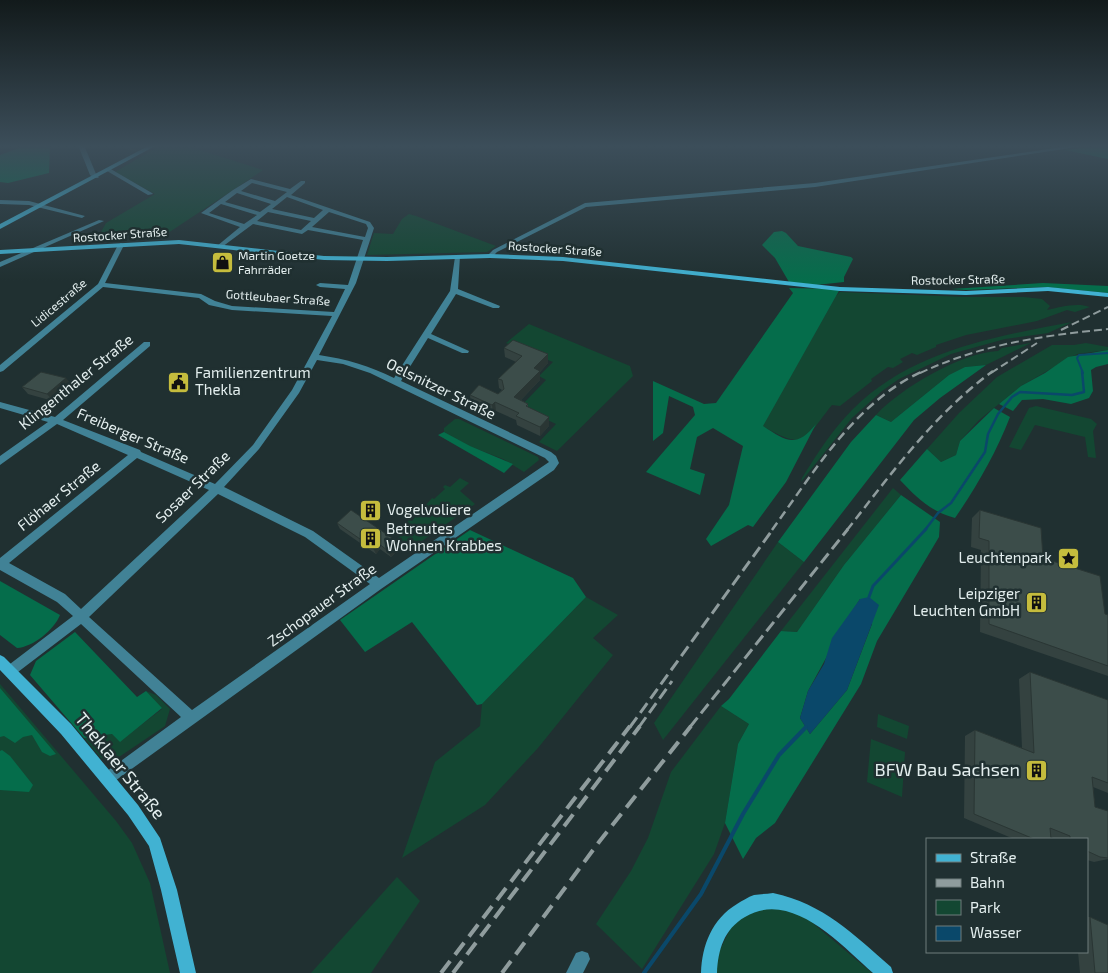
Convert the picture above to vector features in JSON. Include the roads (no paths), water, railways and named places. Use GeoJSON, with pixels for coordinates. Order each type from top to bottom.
{"type":"FeatureCollection","features":[{"type":"Feature","properties":{"kind":"main road"},"geometry":{"type":"LineString","coordinates":[[0,227],[70,190]]}},
{"type":"Feature","properties":{"kind":"main road","name":"Rostocker Straße"},"geometry":{"type":"LineString","coordinates":[[0,252],[171,242],[297,256],[361,259],[490,256],[563,259],[840,289],[957,293],[1048,289],[1105,295]]}},
{"type":"Feature","properties":{"kind":"main road","name":"Theklaer Straße"},"geometry":{"type":"LineString","coordinates":[[5,666],[66,729],[134,810],[155,842],[165,872],[188,973]]}},
{"type":"Feature","properties":{"kind":"main road"},"geometry":{"type":"LineString","coordinates":[[709,973],[712,949],[718,932],[727,920],[741,908],[759,901],[776,900],[800,907],[821,919],[884,973]]}},
{"type":"Feature","properties":{"kind":"street"},"geometry":{"type":"LineString","coordinates":[[144,190],[150,194]]}},
{"type":"Feature","properties":{"kind":"street"},"geometry":{"type":"LineString","coordinates":[[280,190],[371,225],[368,239],[307,228]]}},
{"type":"Feature","properties":{"kind":"street"},"geometry":{"type":"LineString","coordinates":[[220,246],[292,190]]}},
{"type":"Feature","properties":{"kind":"street"},"geometry":{"type":"LineString","coordinates":[[490,256],[495,251],[585,204],[761,190]]}},
{"type":"Feature","properties":{"kind":"street"},"geometry":{"type":"LineString","coordinates":[[246,226],[205,214],[236,191],[276,202]]}},
{"type":"Feature","properties":{"kind":"street"},"geometry":{"type":"LineString","coordinates":[[0,202],[40,206],[82,216]]}},
{"type":"Feature","properties":{"kind":"street"},"geometry":{"type":"LineString","coordinates":[[220,202],[264,212],[316,220]]}},
{"type":"Feature","properties":{"kind":"street"},"geometry":{"type":"LineString","coordinates":[[252,222],[302,232],[328,209]]}},
{"type":"Feature","properties":{"kind":"street"},"geometry":{"type":"LineString","coordinates":[[0,265],[101,221]]}},
{"type":"Feature","properties":{"kind":"street","name":"Sosaer Straße"},"geometry":{"type":"LineString","coordinates":[[5,666],[82,616],[216,489],[247,457],[296,391],[350,287],[368,239]]}},
{"type":"Feature","properties":{"kind":"street","name":"Lidicestraße"},"geometry":{"type":"LineString","coordinates":[[0,369],[101,284],[121,245]]}},
{"type":"Feature","properties":{"kind":"street"},"geometry":{"type":"LineString","coordinates":[[396,382],[454,291],[458,257]]}},
{"type":"Feature","properties":{"kind":"street","name":"Gottleubaer Straße"},"geometry":{"type":"LineString","coordinates":[[101,284],[201,296],[212,303],[232,308],[337,314]]}},
{"type":"Feature","properties":{"kind":"street"},"geometry":{"type":"LineString","coordinates":[[320,285],[350,287]]}},
{"type":"Feature","properties":{"kind":"street"},"geometry":{"type":"LineString","coordinates":[[454,291],[496,306]]}},
{"type":"Feature","properties":{"kind":"street"},"geometry":{"type":"LineString","coordinates":[[427,335],[465,351]]}},
{"type":"Feature","properties":{"kind":"street","name":"Klingenthaler Straße"},"geometry":{"type":"LineString","coordinates":[[0,461],[57,420],[147,344]]}},
{"type":"Feature","properties":{"kind":"street","name":"Oelsnitzer Straße"},"geometry":{"type":"LineString","coordinates":[[314,357],[352,363],[396,382],[553,459]]}},
{"type":"Feature","properties":{"kind":"street","name":"Freiberger Straße"},"geometry":{"type":"LineString","coordinates":[[0,404],[57,420],[238,498],[309,534],[373,579],[377,585]]}},
{"type":"Feature","properties":{"kind":"street","name":"Flöhaer Straße"},"geometry":{"type":"LineString","coordinates":[[0,564],[137,453]]}},
{"type":"Feature","properties":{"kind":"street","name":"Zschopauer Straße"},"geometry":{"type":"LineString","coordinates":[[108,779],[377,585],[551,467],[554,463],[553,459]]}},
{"type":"Feature","properties":{"kind":"street"},"geometry":{"type":"LineString","coordinates":[[0,564],[61,598],[191,718]]}},
{"type":"Feature","properties":{"kind":"water"},"geometry":{"type":"Polygon","coordinates":[[[869,597],[879,605],[847,690],[810,734],[800,718],[808,691],[824,664],[832,638],[860,599],[869,597]]]}},
{"type":"Feature","properties":{"kind":"waterway"},"geometry":{"type":"LineString","coordinates":[[1083,373],[1077,358],[1079,355],[1108,353]]}},
{"type":"Feature","properties":{"kind":"waterway"},"geometry":{"type":"LineString","coordinates":[[925,530],[938,513],[951,503],[985,452],[988,434],[998,414],[1012,397],[1020,392],[1072,395],[1084,392],[1082,371]]}},
{"type":"Feature","properties":{"kind":"waterway"},"geometry":{"type":"LineString","coordinates":[[869,597],[873,586],[926,529]]}},
{"type":"Feature","properties":{"kind":"waterway"},"geometry":{"type":"LineString","coordinates":[[644,973],[701,894],[743,814],[779,755],[806,727]]}},
{"type":"Feature","properties":{"kind":"railway"},"geometry":{"type":"LineString","coordinates":[[1061,330],[1108,307]]}},
{"type":"Feature","properties":{"kind":"railway"},"geometry":{"type":"LineString","coordinates":[[920,373],[943,363],[989,348],[1035,338],[1108,329]]}},
{"type":"Feature","properties":{"kind":"railway"},"geometry":{"type":"LineString","coordinates":[[991,373],[1037,343]]}},
{"type":"Feature","properties":{"kind":"railway"},"geometry":{"type":"LineString","coordinates":[[772,530],[820,462],[856,420],[899,384],[923,371]]}},
{"type":"Feature","properties":{"kind":"railway"},"geometry":{"type":"LineString","coordinates":[[847,530],[897,466],[933,425],[993,371]]}},
{"type":"Feature","properties":{"kind":"railway"},"geometry":{"type":"LineString","coordinates":[[630,727],[773,529]]}},
{"type":"Feature","properties":{"kind":"railway"},"geometry":{"type":"LineString","coordinates":[[690,727],[848,529]]}},
{"type":"Feature","properties":{"kind":"railway"},"geometry":{"type":"LineString","coordinates":[[639,727],[672,681]]}},
{"type":"Feature","properties":{"kind":"railway"},"geometry":{"type":"LineString","coordinates":[[441,973],[630,726]]}},
{"type":"Feature","properties":{"kind":"railway"},"geometry":{"type":"LineString","coordinates":[[453,973],[640,726]]}},
{"type":"Feature","properties":{"kind":"railway"},"geometry":{"type":"LineString","coordinates":[[502,973],[599,842],[691,726]]}},
{"type":"Feature","properties":{"kind":"place","name":"Martin Goetze Fahrräder"},"geometry":{"type":"Point","coordinates":[222,263]}},
{"type":"Feature","properties":{"kind":"place","name":"Familienzentrum Thekla"},"geometry":{"type":"Point","coordinates":[179,382]}},
{"type":"Feature","properties":{"kind":"place","name":"Vogelvoliere"},"geometry":{"type":"Point","coordinates":[371,510]}},
{"type":"Feature","properties":{"kind":"place","name":"Betreutes Wohnen Krabbes"},"geometry":{"type":"Point","coordinates":[370,538]}},
{"type":"Feature","properties":{"kind":"place","name":"Leuchtenpark"},"geometry":{"type":"Point","coordinates":[1068,558]}},
{"type":"Feature","properties":{"kind":"place","name":"Leipziger Leuchten GmbH"},"geometry":{"type":"Point","coordinates":[1036,603]}},
{"type":"Feature","properties":{"kind":"place","name":"BFW Bau Sachsen"},"geometry":{"type":"Point","coordinates":[1036,770]}}]}
